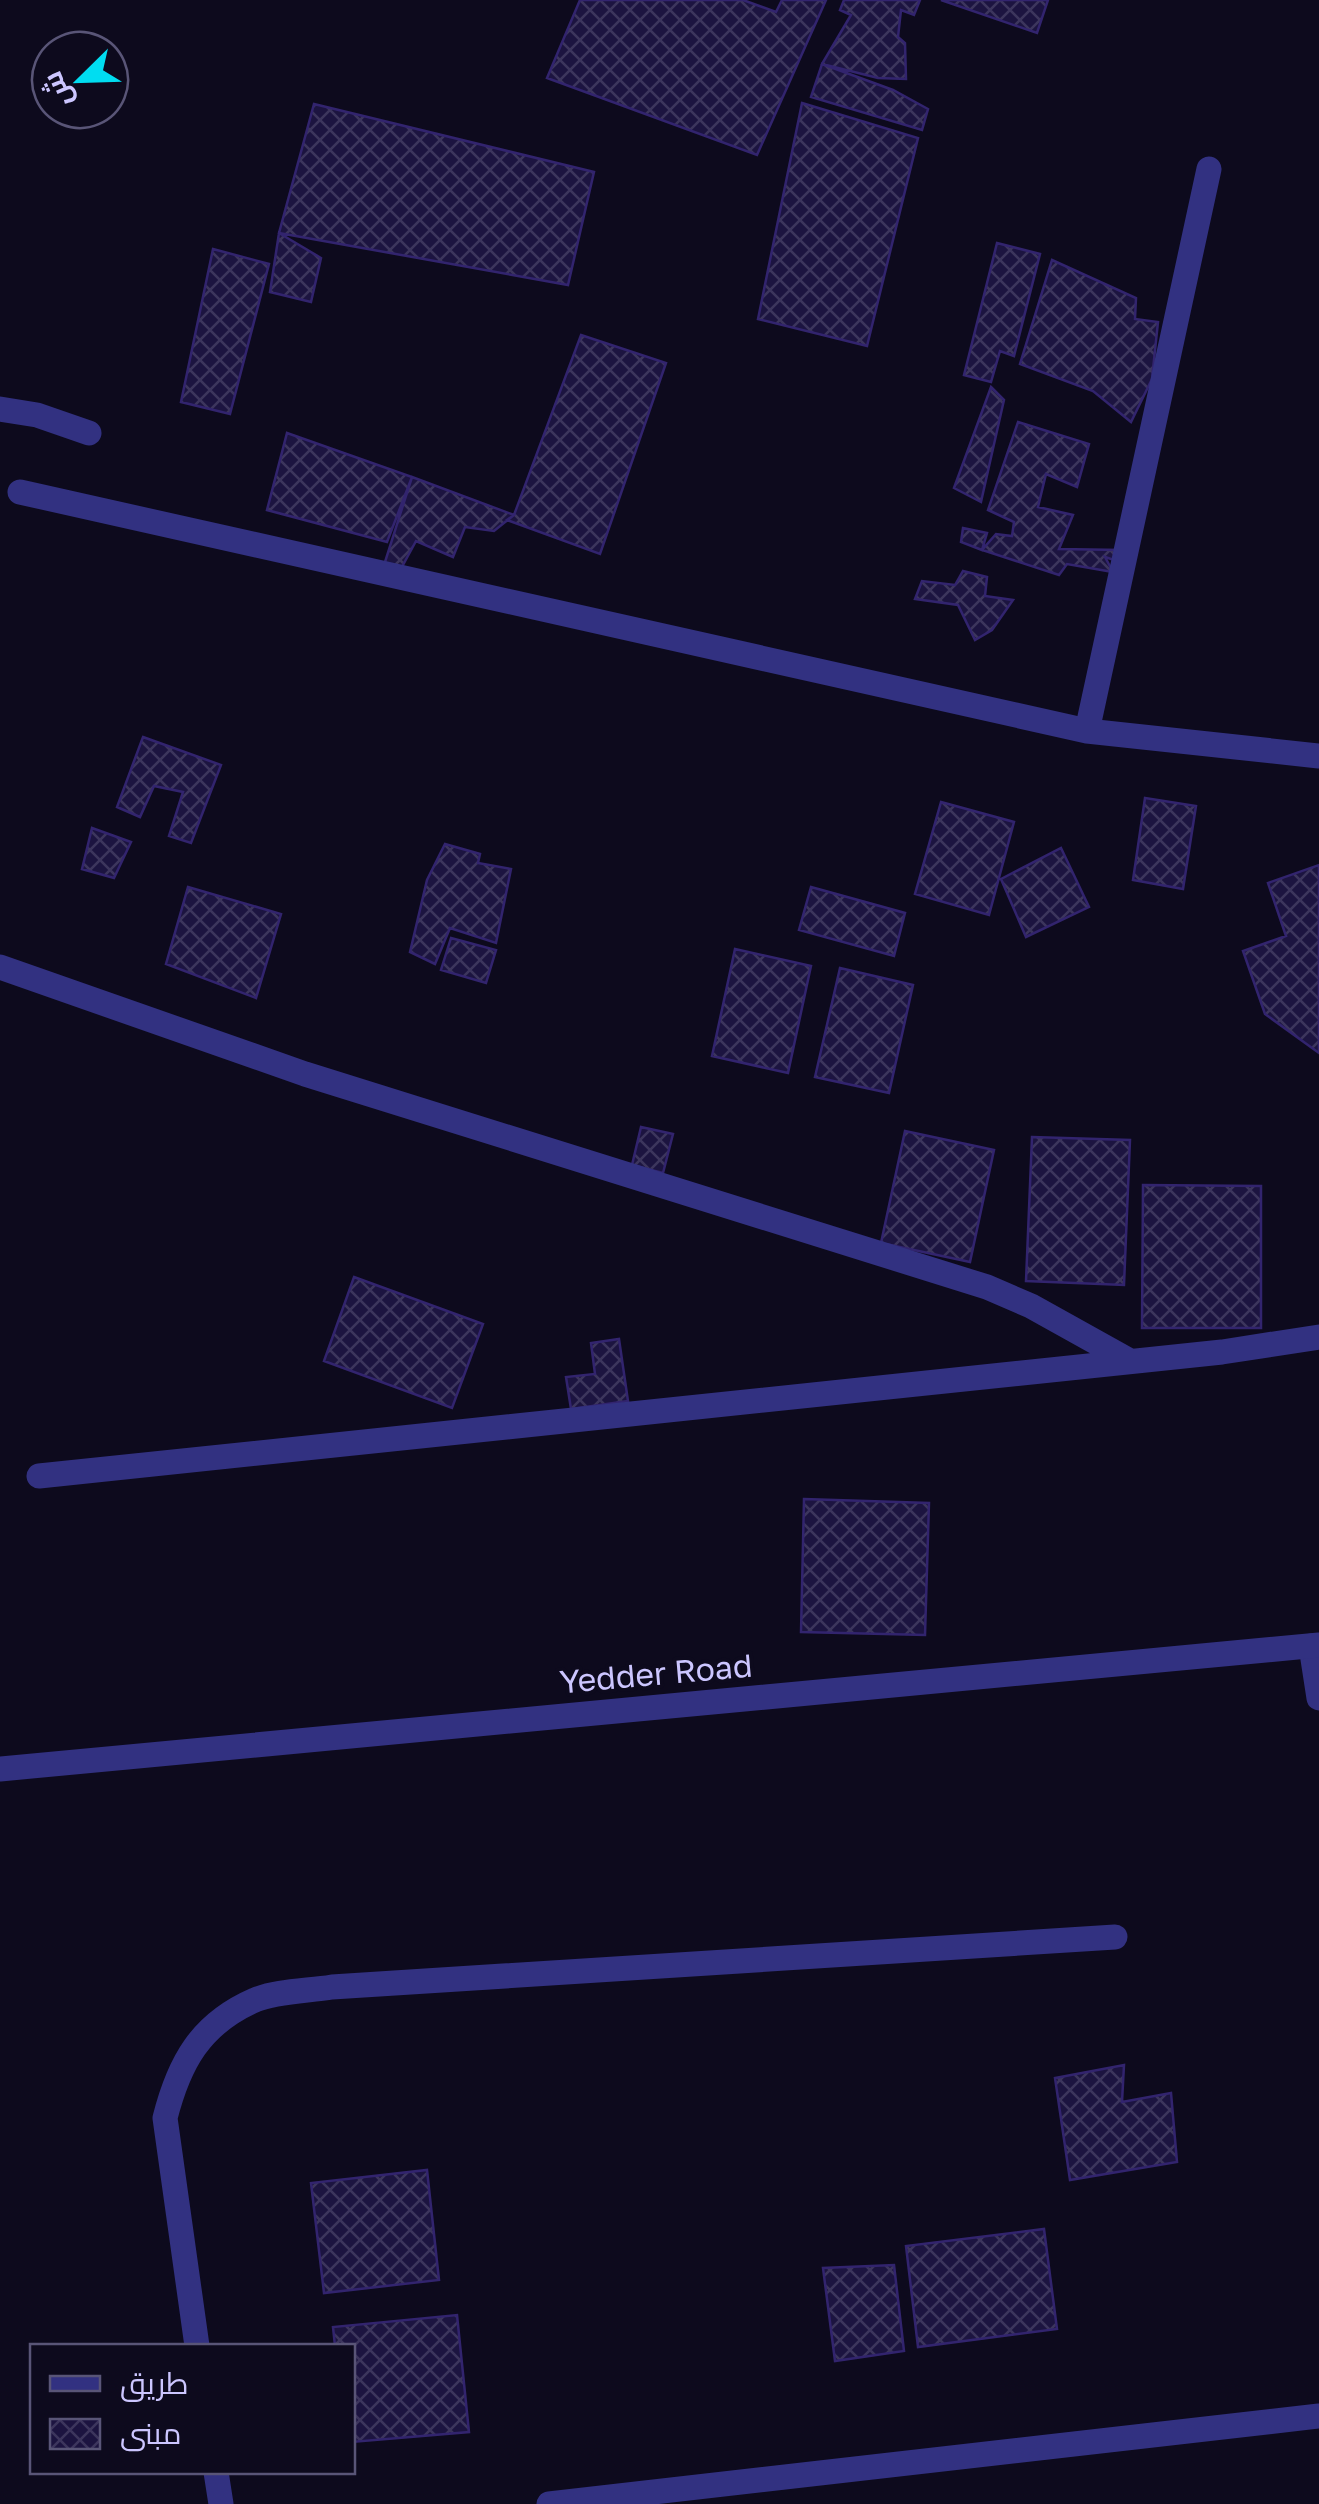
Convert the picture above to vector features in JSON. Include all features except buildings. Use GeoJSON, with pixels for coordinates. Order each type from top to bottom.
{"type":"FeatureCollection","features":[{"type":"Feature","properties":{"kind":"street"},"geometry":{"type":"LineString","coordinates":[[1086,731],[1209,168]]}},
{"type":"Feature","properties":{"kind":"street"},"geometry":{"type":"LineString","coordinates":[[0,409],[37,415],[89,433]]}},
{"type":"Feature","properties":{"kind":"street"},"geometry":{"type":"LineString","coordinates":[[20,492],[1086,731],[1319,756]]}},
{"type":"Feature","properties":{"kind":"street"},"geometry":{"type":"LineString","coordinates":[[0,967],[305,1074],[987,1287],[1031,1306],[1128,1360]]}},
{"type":"Feature","properties":{"kind":"street"},"geometry":{"type":"LineString","coordinates":[[38,1476],[1222,1352],[1319,1337]]}},
{"type":"Feature","properties":{"kind":"street"},"geometry":{"type":"LineString","coordinates":[[1315,1645],[1319,1698]]}},
{"type":"Feature","properties":{"kind":"street","name":"Yedder Road"},"geometry":{"type":"LineString","coordinates":[[0,1769],[1315,1645]]}},
{"type":"Feature","properties":{"kind":"street"},"geometry":{"type":"LineString","coordinates":[[197,2344],[165,2118],[174,2084],[194,2045],[221,2020],[258,1999],[332,1987],[1114,1938]]}},
{"type":"Feature","properties":{"kind":"street"},"geometry":{"type":"LineString","coordinates":[[549,2504],[1319,2416]]}},
{"type":"Feature","properties":{"kind":"street"},"geometry":{"type":"LineString","coordinates":[[216,2474],[221,2504]]}}]}
